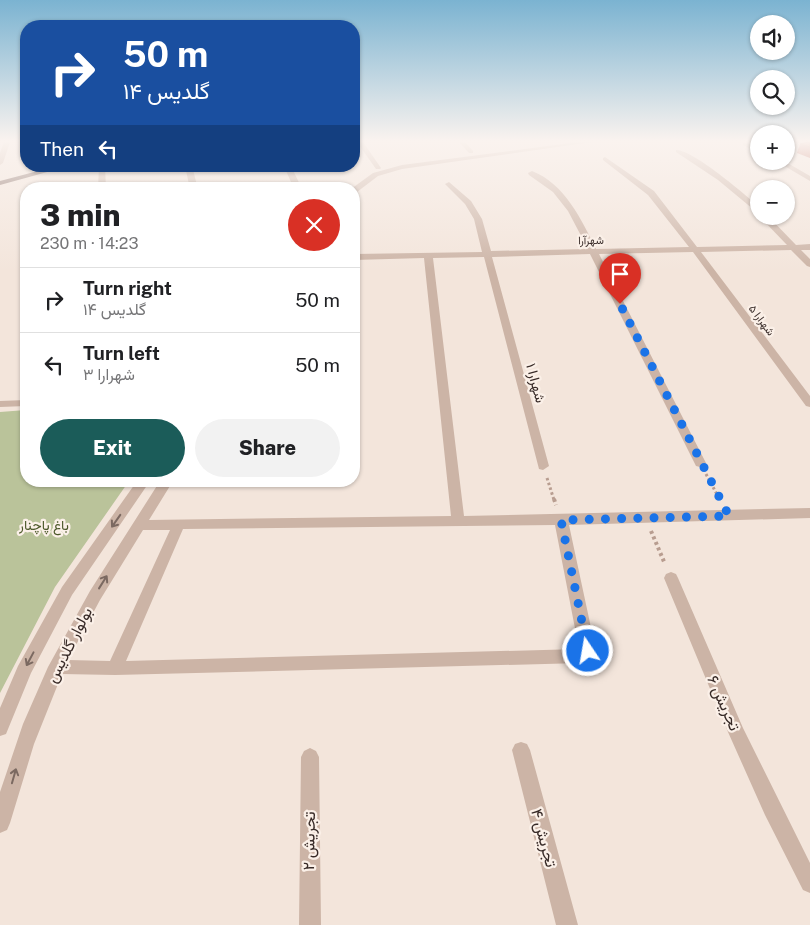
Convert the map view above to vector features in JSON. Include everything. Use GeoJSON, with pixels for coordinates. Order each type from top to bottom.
{"type":"FeatureCollection","features":[{"type":"Feature","properties":{"kind":"street","name":"شهرارا ۱"},"geometry":{"type":"LineString","coordinates":[[450,185],[465,199],[478,219],[543,466]]}},
{"type":"Feature","properties":{"kind":"street"},"geometry":{"type":"LineString","coordinates":[[549,185],[556,190],[572,210],[700,463]]}},
{"type":"Feature","properties":{"kind":"street","name":"شهرارا ۵"},"geometry":{"type":"LineString","coordinates":[[640,185],[651,193],[667,212],[810,404]]}},
{"type":"Feature","properties":{"kind":"street"},"geometry":{"type":"LineString","coordinates":[[729,185],[750,204]]}},
{"type":"Feature","properties":{"kind":"street"},"geometry":{"type":"LineString","coordinates":[[771,225],[810,264]]}},
{"type":"Feature","properties":{"kind":"street","name":"شهرآرا"},"geometry":{"type":"LineString","coordinates":[[360,256],[810,247]]}},
{"type":"Feature","properties":{"kind":"street"},"geometry":{"type":"LineString","coordinates":[[360,251],[372,256]]}},
{"type":"Feature","properties":{"kind":"street"},"geometry":{"type":"LineString","coordinates":[[428,255],[458,521]]}},
{"type":"Feature","properties":{"kind":"street"},"geometry":{"type":"LineString","coordinates":[[0,404],[20,403]]}},
{"type":"Feature","properties":{"kind":"street","name":"بولوار گلدیس"},"geometry":{"type":"LineString","coordinates":[[0,728],[24,671],[67,591],[140,487]]}},
{"type":"Feature","properties":{"kind":"street","name":"بولوار گلدیس"},"geometry":{"type":"LineString","coordinates":[[0,823],[21,751],[56,667],[95,595],[163,487]]}},
{"type":"Feature","properties":{"kind":"street"},"geometry":{"type":"LineString","coordinates":[[139,525],[561,520],[810,513]]}},
{"type":"Feature","properties":{"kind":"street"},"geometry":{"type":"LineString","coordinates":[[56,667],[115,668],[582,656],[588,651],[561,520]]}},
{"type":"Feature","properties":{"kind":"street"},"geometry":{"type":"LineString","coordinates":[[115,668],[179,524]]}},
{"type":"Feature","properties":{"kind":"street","name":"تجریش ۶"},"geometry":{"type":"LineString","coordinates":[[671,578],[727,712],[792,850],[810,882]]}},
{"type":"Feature","properties":{"kind":"street","name":"تجریش ۴"},"geometry":{"type":"LineString","coordinates":[[521,750],[567,925]]}},
{"type":"Feature","properties":{"kind":"street","name":"تجریش ۲"},"geometry":{"type":"LineString","coordinates":[[310,757],[310,925]]}},
{"type":"Feature","properties":{"kind":"path"},"geometry":{"type":"LineString","coordinates":[[700,463],[729,516]]}},
{"type":"Feature","properties":{"kind":"path"},"geometry":{"type":"LineString","coordinates":[[543,466],[561,520]]}},
{"type":"Feature","properties":{"kind":"path"},"geometry":{"type":"LineString","coordinates":[[646,518],[671,578]]}},
{"type":"Feature","properties":{"kind":"green space","name":"باغ پاچنار"},"geometry":{"type":"Polygon","coordinates":[[[20,410],[20,487],[125,487],[55,587],[0,693],[0,412],[20,410]]]}},
{"type":"Feature","properties":{"kind":"route"},"geometry":{"type":"LineString","coordinates":[[588,651],[561,520],[729,516],[700,463],[620,304]]}}]}
